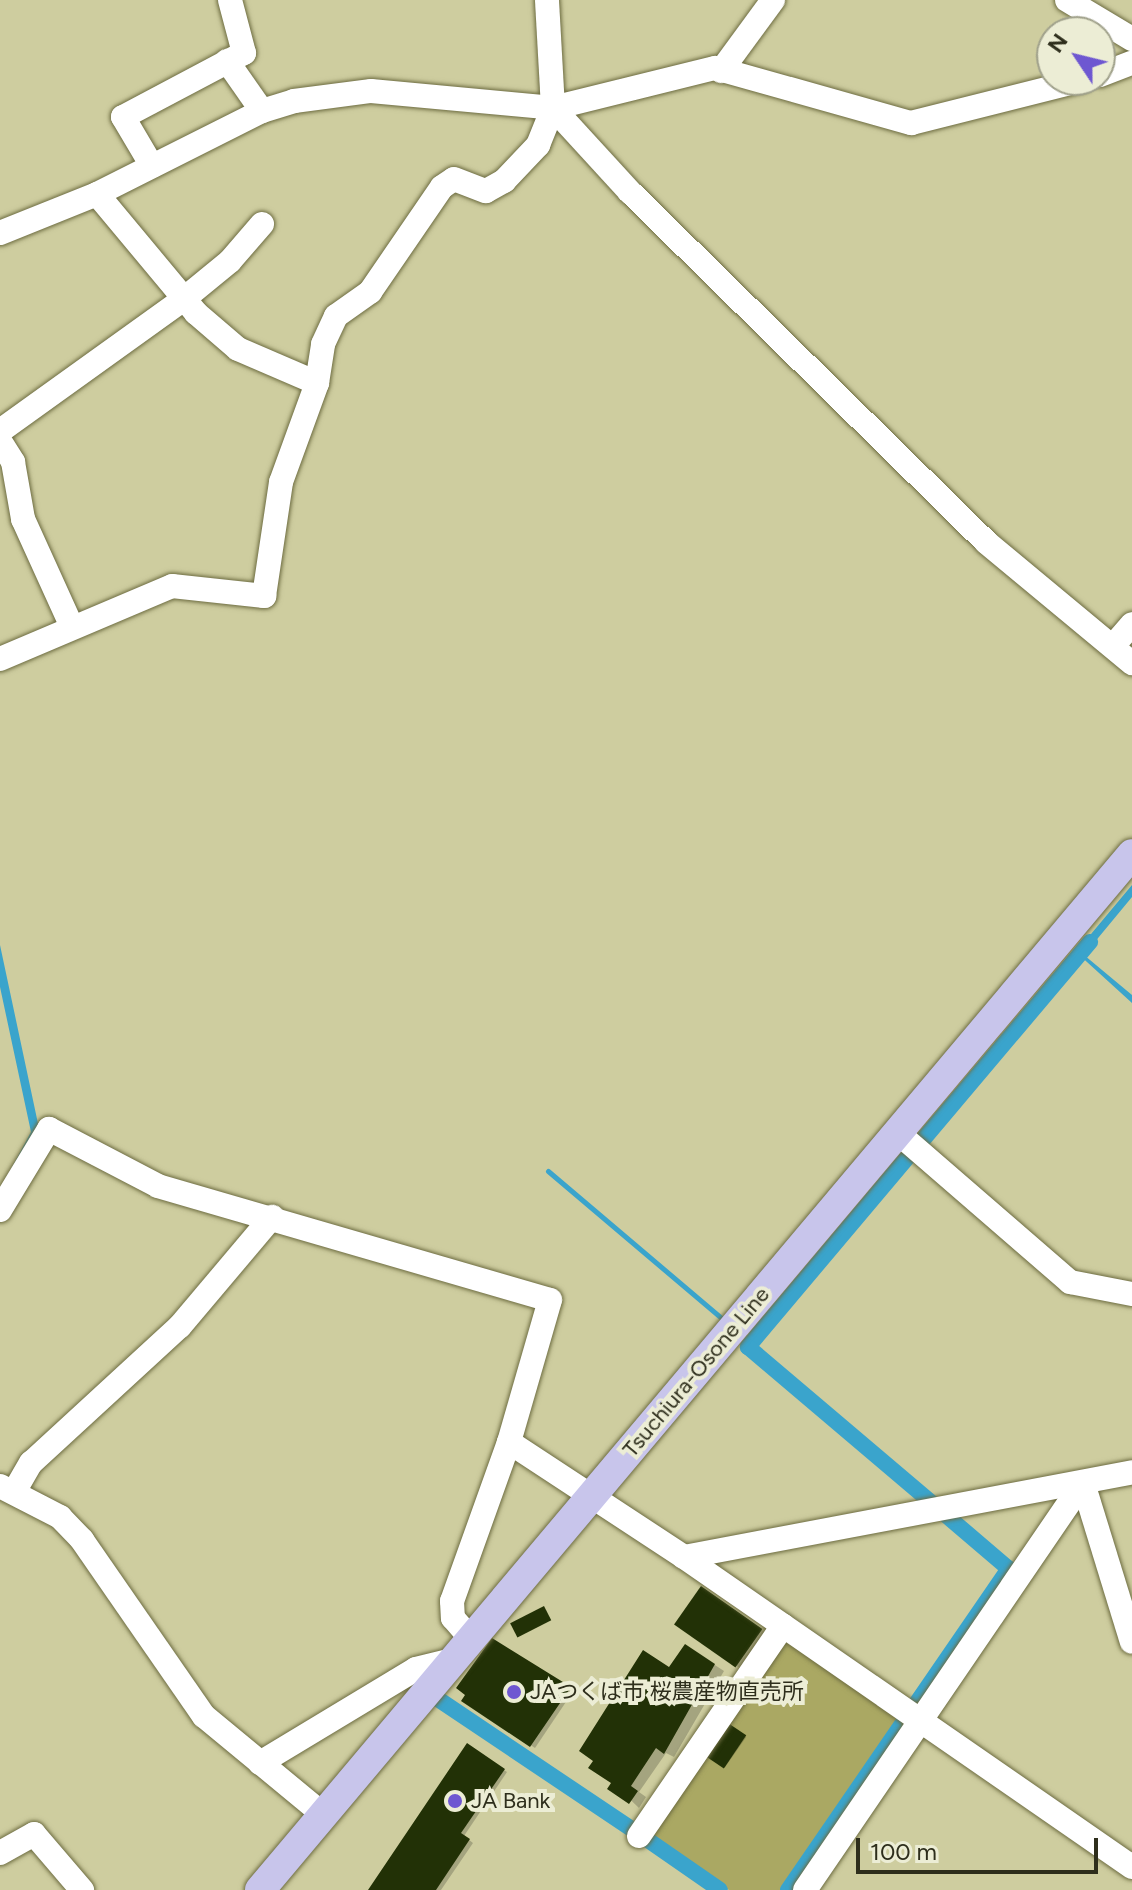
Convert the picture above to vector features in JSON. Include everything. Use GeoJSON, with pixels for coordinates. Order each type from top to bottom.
{"type":"FeatureCollection","features":[{"type":"Feature","properties":{"kind":"main road","name":"Tsuchiura-Osone Line"},"geometry":{"type":"LineString","coordinates":[[260,1890],[1132,854]]}},
{"type":"Feature","properties":{"kind":"street"},"geometry":{"type":"LineString","coordinates":[[152,166],[123,117],[244,53],[230,0]]}},
{"type":"Feature","properties":{"kind":"street"},"geometry":{"type":"LineString","coordinates":[[0,659],[172,586],[264,596],[281,482],[317,383],[323,344],[336,316],[370,292],[442,187],[454,179],[486,191],[504,181],[538,145],[553,108],[547,0]]}},
{"type":"Feature","properties":{"kind":"street"},"geometry":{"type":"LineString","coordinates":[[721,71],[773,0]]}},
{"type":"Feature","properties":{"kind":"street"},"geometry":{"type":"LineString","coordinates":[[1067,0],[1132,39]]}},
{"type":"Feature","properties":{"kind":"street"},"geometry":{"type":"LineString","coordinates":[[227,61],[262,111]]}},
{"type":"Feature","properties":{"kind":"street"},"geometry":{"type":"LineString","coordinates":[[0,233],[97,194],[262,111],[371,91],[553,108],[721,71],[911,123],[1036,92]]}},
{"type":"Feature","properties":{"kind":"street"},"geometry":{"type":"LineString","coordinates":[[553,108],[630,192],[986,542],[1132,663]]}},
{"type":"Feature","properties":{"kind":"street"},"geometry":{"type":"LineString","coordinates":[[97,194],[185,298],[238,349],[317,383]]}},
{"type":"Feature","properties":{"kind":"street"},"geometry":{"type":"LineString","coordinates":[[0,431],[185,298],[230,261],[262,224]]}},
{"type":"Feature","properties":{"kind":"street"},"geometry":{"type":"LineString","coordinates":[[0,441],[13,462],[23,519],[72,627]]}},
{"type":"Feature","properties":{"kind":"street"},"geometry":{"type":"LineString","coordinates":[[1113,646],[1132,624]]}},
{"type":"Feature","properties":{"kind":"street"},"geometry":{"type":"LineString","coordinates":[[0,1210],[49,1129],[158,1186],[550,1300],[509,1442],[452,1601],[453,1618],[462,1649],[416,1669],[260,1763]]}},
{"type":"Feature","properties":{"kind":"street"},"geometry":{"type":"LineString","coordinates":[[898,1133],[1070,1282],[1132,1294]]}},
{"type":"Feature","properties":{"kind":"street"},"geometry":{"type":"LineString","coordinates":[[272,1217],[180,1326],[31,1463],[7,1489],[60,1517],[82,1540],[204,1716],[325,1816]]}},
{"type":"Feature","properties":{"kind":"street"},"geometry":{"type":"LineString","coordinates":[[509,1442],[684,1557],[1132,1867]]}},
{"type":"Feature","properties":{"kind":"street"},"geometry":{"type":"LineString","coordinates":[[684,1557],[1132,1472]]}},
{"type":"Feature","properties":{"kind":"street"},"geometry":{"type":"LineString","coordinates":[[1083,1483],[1132,1642]]}},
{"type":"Feature","properties":{"kind":"street"},"geometry":{"type":"LineString","coordinates":[[805,1890],[1083,1483]]}},
{"type":"Feature","properties":{"kind":"street"},"geometry":{"type":"LineString","coordinates":[[639,1836],[783,1626]]}},
{"type":"Feature","properties":{"kind":"street"},"geometry":{"type":"LineString","coordinates":[[0,1853],[34,1834],[82,1890]]}},
{"type":"Feature","properties":{"kind":"shaded area"},"geometry":{"type":"Polygon","coordinates":[[[785,1634],[899,1717],[783,1890],[729,1890],[649,1836],[785,1634]]]}},
{"type":"Feature","properties":{"kind":"water"},"geometry":{"type":"Polygon","coordinates":[[[1132,885],[1132,897],[1084,955],[1132,995],[1132,1003],[1076,952],[1132,885]]]}},
{"type":"Feature","properties":{"kind":"water"},"geometry":{"type":"Polygon","coordinates":[[[0,945],[40,1133],[0,1189],[31,1132],[0,987],[0,945]]]}},
{"type":"Feature","properties":{"kind":"building"},"geometry":{"type":"Polygon","coordinates":[[[701,1586],[762,1629],[735,1668],[674,1625],[701,1586]]]}},
{"type":"Feature","properties":{"kind":"building"},"geometry":{"type":"Polygon","coordinates":[[[544,1606],[551,1620],[517,1638],[510,1623],[544,1606]]]}},
{"type":"Feature","properties":{"kind":"building","name":"JAつくば市 桜農産物直売所"},"geometry":{"type":"Polygon","coordinates":[[[492,1638],[571,1687],[530,1747],[461,1701],[465,1695],[456,1688],[492,1638]]]}},
{"type":"Feature","properties":{"kind":"building"},"geometry":{"type":"Polygon","coordinates":[[[685,1644],[715,1664],[664,1754],[656,1748],[631,1786],[638,1791],[629,1804],[607,1789],[611,1783],[588,1768],[593,1761],[579,1751],[643,1650],[669,1667],[685,1644]]]}},
{"type":"Feature","properties":{"kind":"building"},"geometry":{"type":"Polygon","coordinates":[[[728,1723],[746,1735],[724,1768],[706,1756],[728,1723]]]}},
{"type":"Feature","properties":{"kind":"building","name":"JA Bank"},"geometry":{"type":"Polygon","coordinates":[[[467,1743],[505,1769],[461,1833],[470,1839],[436,1890],[368,1890],[467,1743]]]}},
{"type":"Feature","properties":{"kind":"waterway"},"geometry":{"type":"LineString","coordinates":[[921,1142],[1090,942]]}},
{"type":"Feature","properties":{"kind":"waterway"},"geometry":{"type":"LineString","coordinates":[[912,1152],[748,1347],[931,1502]]}},
{"type":"Feature","properties":{"kind":"waterway"},"geometry":{"type":"LineString","coordinates":[[548,1171],[720,1317]]}},
{"type":"Feature","properties":{"kind":"waterway"},"geometry":{"type":"LineString","coordinates":[[788,1890],[1009,1569],[947,1516]]}},
{"type":"Feature","properties":{"kind":"waterway"},"geometry":{"type":"LineString","coordinates":[[435,1697],[636,1832]]}},
{"type":"Feature","properties":{"kind":"waterway"},"geometry":{"type":"LineString","coordinates":[[645,1838],[720,1890]]}},
{"type":"Feature","properties":{"kind":"place","name":"JAつくば市 桜農産物直売所"},"geometry":{"type":"Point","coordinates":[514,1692]}},
{"type":"Feature","properties":{"kind":"place","name":"JA Bank"},"geometry":{"type":"Point","coordinates":[455,1801]}}]}
